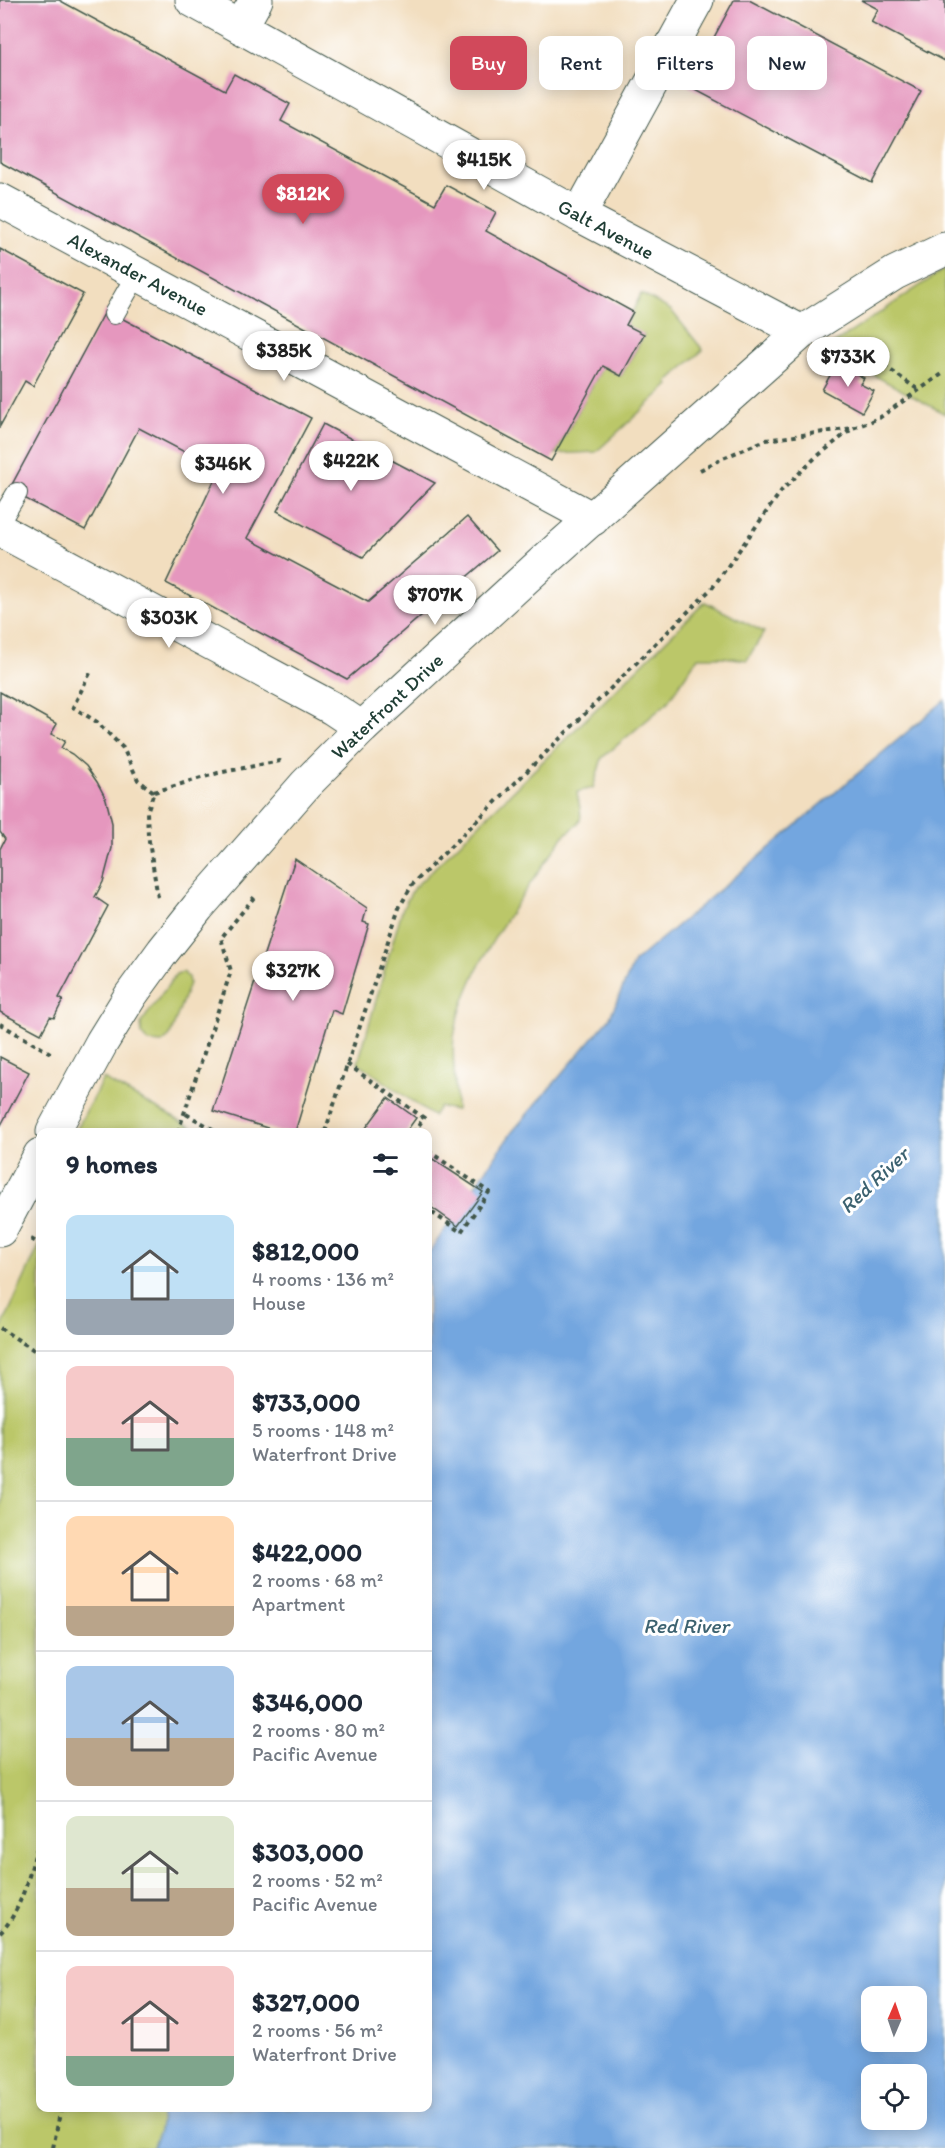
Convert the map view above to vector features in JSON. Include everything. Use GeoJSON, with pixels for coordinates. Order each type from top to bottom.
{"type":"FeatureCollection","features":[{"type":"Feature","properties":{"kind":"street","name":"Galt Avenue"},"geometry":{"type":"LineString","coordinates":[[192,0],[249,14],[579,215],[802,332]]}},
{"type":"Feature","properties":{"kind":"street"},"geometry":{"type":"LineString","coordinates":[[579,215],[697,0]]}},
{"type":"Feature","properties":{"kind":"street","name":"Alexander Avenue"},"geometry":{"type":"LineString","coordinates":[[0,200],[593,519]]}},
{"type":"Feature","properties":{"kind":"street","name":"Waterfront Drive"},"geometry":{"type":"LineString","coordinates":[[54,1128],[102,1042],[131,995],[163,951],[198,907],[306,784],[362,728],[802,332],[895,273],[945,249]]}},
{"type":"Feature","properties":{"kind":"street"},"geometry":{"type":"LineString","coordinates":[[0,530],[332,708],[362,728]]}},
{"type":"Feature","properties":{"kind":"street"},"geometry":{"type":"LineString","coordinates":[[0,1230],[36,1162]]}},
{"type":"Feature","properties":{"kind":"lane"},"geometry":{"type":"LineString","coordinates":[[114,314],[137,274]]}},
{"type":"Feature","properties":{"kind":"lane"},"geometry":{"type":"LineString","coordinates":[[0,521],[16,493]]}},
{"type":"Feature","properties":{"kind":"path"},"geometry":{"type":"LineString","coordinates":[[862,350],[921,391]]}},
{"type":"Feature","properties":{"kind":"path"},"geometry":{"type":"LineString","coordinates":[[695,473],[723,458],[766,440],[853,428],[879,418],[921,391],[945,372]]}},
{"type":"Feature","properties":{"kind":"path"},"geometry":{"type":"LineString","coordinates":[[326,1128],[401,904],[412,885],[712,587],[782,490],[815,458],[853,428]]}},
{"type":"Feature","properties":{"kind":"path"},"geometry":{"type":"LineString","coordinates":[[90,673],[73,707],[97,722],[123,748],[138,780],[154,792]]}},
{"type":"Feature","properties":{"kind":"path"},"geometry":{"type":"LineString","coordinates":[[154,792],[218,773],[280,761]]}},
{"type":"Feature","properties":{"kind":"path"},"geometry":{"type":"LineString","coordinates":[[154,792],[147,812],[148,835],[158,898]]}},
{"type":"Feature","properties":{"kind":"path"},"geometry":{"type":"LineString","coordinates":[[180,1128],[231,971],[221,938],[258,892]]}},
{"type":"Feature","properties":{"kind":"path"},"geometry":{"type":"LineString","coordinates":[[0,1024],[54,1055]]}},
{"type":"Feature","properties":{"kind":"path"},"geometry":{"type":"LineString","coordinates":[[347,1064],[424,1118],[417,1128]]}},
{"type":"Feature","properties":{"kind":"path"},"geometry":{"type":"LineString","coordinates":[[186,1114],[211,1128]]}},
{"type":"Feature","properties":{"kind":"path"},"geometry":{"type":"LineString","coordinates":[[432,1153],[489,1192],[461,1232],[432,1213]]}},
{"type":"Feature","properties":{"kind":"path"},"geometry":{"type":"LineString","coordinates":[[0,1328],[36,1351]]}},
{"type":"Feature","properties":{"kind":"path"},"geometry":{"type":"LineString","coordinates":[[0,1933],[9,1925],[36,1850]]}},
{"type":"Feature","properties":{"kind":"path"},"geometry":{"type":"LineString","coordinates":[[53,2148],[60,2112]]}},
{"type":"Feature","properties":{"kind":"green space"},"geometry":{"type":"Polygon","coordinates":[[[945,269],[945,414],[826,349],[945,269]]]}},
{"type":"Feature","properties":{"kind":"green space"},"geometry":{"type":"Polygon","coordinates":[[[641,294],[671,310],[703,350],[667,382],[669,385],[596,452],[555,454],[603,366],[621,376],[644,335],[626,325],[641,294]]]}},
{"type":"Feature","properties":{"kind":"green space"},"geometry":{"type":"Polygon","coordinates":[[[705,602],[764,632],[747,660],[698,657],[667,703],[602,758],[593,788],[577,792],[581,812],[580,821],[565,834],[515,905],[471,983],[454,1037],[456,1110],[439,1107],[433,1116],[358,1063],[402,910],[413,889],[705,602]]]}},
{"type":"Feature","properties":{"kind":"green space"},"geometry":{"type":"Polygon","coordinates":[[[183,972],[188,977],[189,983],[170,1036],[162,1043],[148,1042],[142,1035],[141,1023],[176,974],[183,972]]]}},
{"type":"Feature","properties":{"kind":"green space"},"geometry":{"type":"Polygon","coordinates":[[[103,1079],[193,1128],[77,1128],[103,1079]]]}},
{"type":"Feature","properties":{"kind":"green space"},"geometry":{"type":"Polygon","coordinates":[[[36,1253],[36,2112],[161,2112],[160,2148],[0,2148],[0,1331],[36,1253]]]}},
{"type":"Feature","properties":{"kind":"water","name":"Red River"},"geometry":{"type":"Polygon","coordinates":[[[945,700],[945,2148],[152,2148],[159,2131],[161,2112],[432,2112],[432,1248],[512,1132],[609,1019],[634,962],[945,700]]]}},
{"type":"Feature","properties":{"kind":"building"},"geometry":{"type":"Polygon","coordinates":[[[0,0],[59,0],[225,90],[234,74],[290,104],[281,121],[435,204],[446,185],[496,212],[486,231],[633,312],[626,325],[644,334],[621,376],[603,366],[551,461],[0,162],[0,0]]]}},
{"type":"Feature","properties":{"kind":"building"},"geometry":{"type":"Polygon","coordinates":[[[734,0],[749,0],[817,36],[747,36],[747,90],[827,90],[827,41],[921,91],[872,183],[696,90],[735,90],[735,36],[715,36],[734,0]]]}},
{"type":"Feature","properties":{"kind":"building"},"geometry":{"type":"Polygon","coordinates":[[[861,0],[945,0],[945,61],[871,22],[878,9],[861,0]]]}},
{"type":"Feature","properties":{"kind":"building"},"geometry":{"type":"Polygon","coordinates":[[[0,249],[83,294],[33,386],[25,381],[0,426],[0,249]]]}},
{"type":"Feature","properties":{"kind":"building"},"geometry":{"type":"Polygon","coordinates":[[[106,310],[311,418],[247,538],[368,602],[467,517],[497,551],[347,679],[166,583],[219,470],[139,428],[85,530],[9,490],[106,310]]]}},
{"type":"Feature","properties":{"kind":"building"},"geometry":{"type":"Polygon","coordinates":[[[837,363],[864,378],[860,384],[874,391],[862,412],[822,390],[837,363]]]}},
{"type":"Feature","properties":{"kind":"building"},"geometry":{"type":"Polygon","coordinates":[[[323,424],[435,483],[363,557],[277,511],[323,424]]]}},
{"type":"Feature","properties":{"kind":"building"},"geometry":{"type":"Polygon","coordinates":[[[0,692],[57,724],[51,734],[65,741],[61,748],[86,766],[97,782],[106,799],[112,823],[112,848],[103,882],[95,897],[108,906],[59,998],[63,1000],[54,1018],[50,1017],[41,1034],[0,1012],[0,849],[5,839],[0,832],[0,692]]]}},
{"type":"Feature","properties":{"kind":"building"},"geometry":{"type":"Polygon","coordinates":[[[295,859],[367,908],[363,922],[369,924],[342,1014],[332,1010],[296,1128],[267,1128],[213,1111],[295,859]]]}},
{"type":"Feature","properties":{"kind":"building"},"geometry":{"type":"Polygon","coordinates":[[[0,1057],[29,1072],[0,1127],[0,1057]]]}},
{"type":"Feature","properties":{"kind":"building"},"geometry":{"type":"Polygon","coordinates":[[[388,1098],[416,1118],[409,1128],[366,1128],[388,1098]]]}},
{"type":"Feature","properties":{"kind":"building"},"geometry":{"type":"Polygon","coordinates":[[[432,1159],[483,1192],[458,1226],[432,1208],[432,1159]]]}}]}
